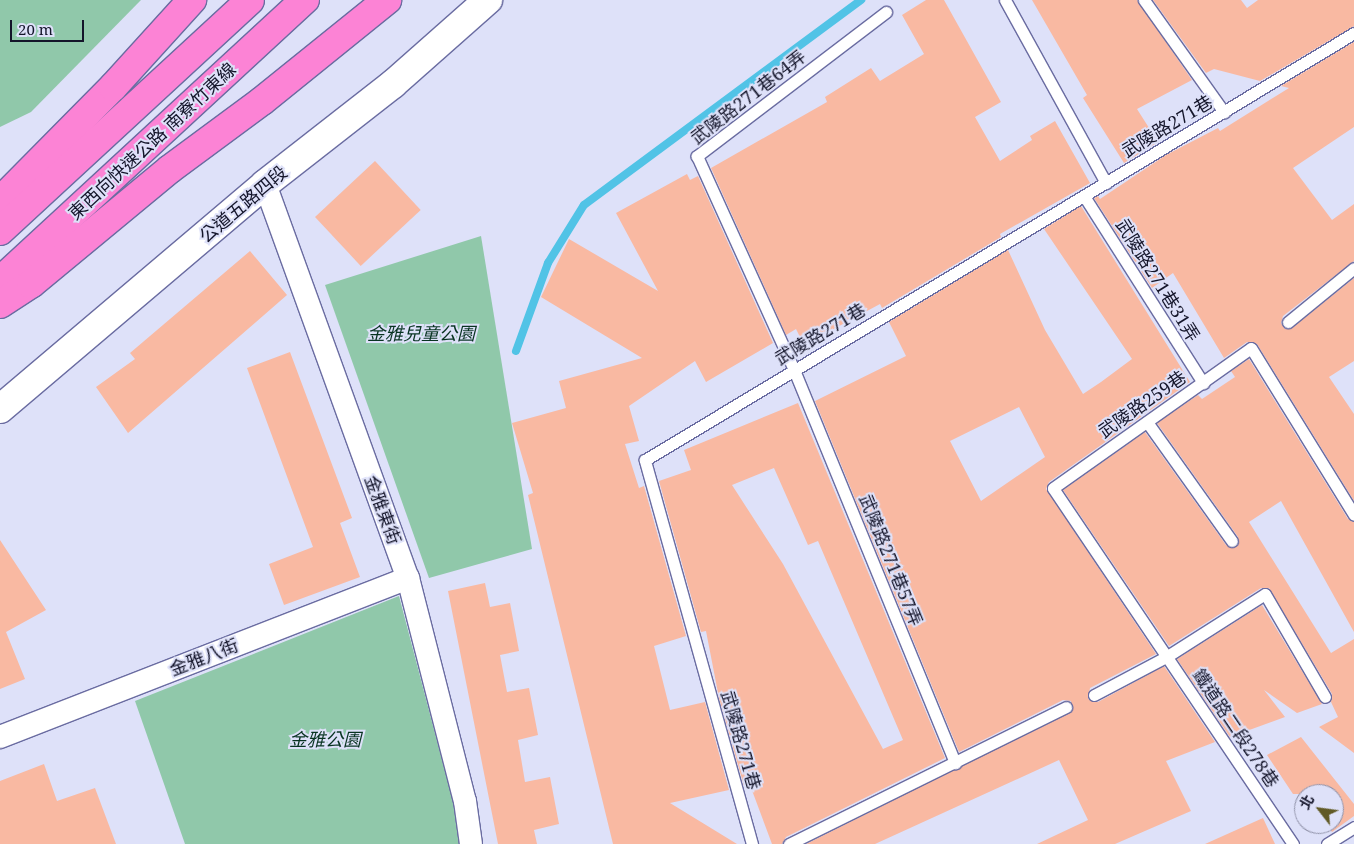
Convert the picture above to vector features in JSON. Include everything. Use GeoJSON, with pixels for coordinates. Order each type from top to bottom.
{"type":"FeatureCollection","features":[{"type":"Feature","properties":{"kind":"highway"},"geometry":{"type":"LineString","coordinates":[[0,201],[113,87],[192,0]]}},
{"type":"Feature","properties":{"kind":"highway","name":"東西向快速公路 南寮竹東線"},"geometry":{"type":"LineString","coordinates":[[0,231],[250,0]]}},
{"type":"Feature","properties":{"kind":"highway","name":"東西向快速公路 南寮竹東線"},"geometry":{"type":"LineString","coordinates":[[0,281],[305,0]]}},
{"type":"Feature","properties":{"kind":"highway"},"geometry":{"type":"LineString","coordinates":[[0,304],[31,284],[170,170],[262,101],[379,6]]}},
{"type":"Feature","properties":{"kind":"street","name":"公道五路四段"},"geometry":{"type":"LineString","coordinates":[[0,409],[265,184],[392,84],[488,0]]}},
{"type":"Feature","properties":{"kind":"street","name":"金雅東街"},"geometry":{"type":"LineString","coordinates":[[265,184],[408,578],[465,801],[472,844]]}},
{"type":"Feature","properties":{"kind":"street","name":"金雅八街"},"geometry":{"type":"LineString","coordinates":[[0,737],[408,578]]}},
{"type":"Feature","properties":{"kind":"lane"},"geometry":{"type":"LineString","coordinates":[[1005,0],[1106,183]]}},
{"type":"Feature","properties":{"kind":"lane"},"geometry":{"type":"LineString","coordinates":[[1144,0],[1224,112]]}},
{"type":"Feature","properties":{"kind":"lane","name":"武陵路271巷64弄"},"geometry":{"type":"LineString","coordinates":[[794,370],[697,156],[886,12]]}},
{"type":"Feature","properties":{"kind":"lane","name":"武陵路271巷"},"geometry":{"type":"LineString","coordinates":[[752,844],[645,460],[1354,34]]}},
{"type":"Feature","properties":{"kind":"lane","name":"武陵路271巷31弄"},"geometry":{"type":"LineString","coordinates":[[1084,196],[1203,383]]}},
{"type":"Feature","properties":{"kind":"lane"},"geometry":{"type":"LineString","coordinates":[[1288,322],[1354,268]]}},
{"type":"Feature","properties":{"kind":"lane","name":"武陵路259巷"},"geometry":{"type":"LineString","coordinates":[[1053,488],[1251,348],[1354,515]]}},
{"type":"Feature","properties":{"kind":"lane","name":"武陵路271巷57弄"},"geometry":{"type":"LineString","coordinates":[[794,370],[955,763]]}},
{"type":"Feature","properties":{"kind":"lane"},"geometry":{"type":"LineString","coordinates":[[1147,422],[1232,541]]}},
{"type":"Feature","properties":{"kind":"lane","name":"鐵道路二段278巷"},"geometry":{"type":"LineString","coordinates":[[1053,488],[1293,844]]}},
{"type":"Feature","properties":{"kind":"lane"},"geometry":{"type":"LineString","coordinates":[[1094,695],[1166,657],[1265,594],[1325,697]]}},
{"type":"Feature","properties":{"kind":"lane"},"geometry":{"type":"LineString","coordinates":[[789,844],[1066,707]]}},
{"type":"Feature","properties":{"kind":"lane"},"geometry":{"type":"LineString","coordinates":[[1327,844],[1354,826]]}},
{"type":"Feature","properties":{"kind":"green space"},"geometry":{"type":"Polygon","coordinates":[[[0,0],[141,0],[31,112],[0,127],[0,0]]]}},
{"type":"Feature","properties":{"kind":"green space","name":"金雅兒童公園"},"geometry":{"type":"Polygon","coordinates":[[[481,236],[532,549],[429,578],[325,285],[481,236]]]}},
{"type":"Feature","properties":{"kind":"green space","name":"金雅公園"},"geometry":{"type":"Polygon","coordinates":[[[399,596],[453,802],[459,844],[185,844],[135,701],[399,596]]]}},
{"type":"Feature","properties":{"kind":"building"},"geometry":{"type":"Polygon","coordinates":[[[926,0],[944,0],[1001,102],[975,117],[1000,161],[1032,140],[1030,136],[1055,121],[1090,183],[1000,234],[1001,237],[882,308],[880,304],[804,345],[796,329],[786,335],[711,168],[827,102],[825,97],[871,68],[880,81],[924,54],[902,15],[926,0]]]}},
{"type":"Feature","properties":{"kind":"building"},"geometry":{"type":"Polygon","coordinates":[[[1032,0],[1137,0],[1192,80],[1137,109],[1158,142],[1124,163],[1083,98],[1087,95],[1032,0]]]}},
{"type":"Feature","properties":{"kind":"building"},"geometry":{"type":"Polygon","coordinates":[[[1153,0],[1241,0],[1247,8],[1258,0],[1354,0],[1354,26],[1260,81],[1214,69],[1206,73],[1153,0]]]}},
{"type":"Feature","properties":{"kind":"building"},"geometry":{"type":"Polygon","coordinates":[[[1354,42],[1354,127],[1293,168],[1332,220],[1354,204],[1354,261],[1283,316],[1281,323],[1285,329],[1292,328],[1354,278],[1354,361],[1329,377],[1354,414],[1354,501],[1257,344],[1247,342],[1224,358],[1173,273],[1152,288],[1094,198],[1098,196],[1100,199],[1166,155],[1218,128],[1220,131],[1289,88],[1281,86],[1354,42]]]}},
{"type":"Feature","properties":{"kind":"building"},"geometry":{"type":"Polygon","coordinates":[[[375,161],[421,210],[361,266],[315,217],[375,161]]]}},
{"type":"Feature","properties":{"kind":"building"},"geometry":{"type":"Polygon","coordinates":[[[687,174],[690,180],[698,176],[773,343],[706,382],[695,361],[629,406],[639,441],[625,444],[639,488],[644,486],[686,636],[654,646],[670,710],[705,702],[729,790],[670,803],[737,844],[613,844],[528,495],[533,493],[512,423],[566,408],[559,381],[642,358],[541,297],[569,239],[658,291],[616,213],[687,174]]]}},
{"type":"Feature","properties":{"kind":"building"},"geometry":{"type":"Polygon","coordinates":[[[1081,206],[1190,382],[1049,482],[1046,489],[1156,654],[1090,688],[1088,699],[1098,702],[1164,666],[1215,742],[1166,761],[1191,811],[1115,844],[1037,844],[1088,820],[1059,760],[875,844],[806,844],[1072,711],[1071,701],[1063,700],[959,752],[815,401],[906,356],[889,322],[1008,250],[1045,330],[1083,394],[1132,359],[1044,229],[1081,206]],[[1019,407],[950,441],[981,501],[1045,457],[1019,407]]]}},
{"type":"Feature","properties":{"kind":"building"},"geometry":{"type":"Polygon","coordinates":[[[250,251],[287,295],[128,433],[96,387],[135,359],[130,353],[250,251]]]}},
{"type":"Feature","properties":{"kind":"building"},"geometry":{"type":"Polygon","coordinates":[[[290,352],[352,518],[340,523],[360,577],[284,605],[269,564],[313,547],[247,368],[290,352]]]}},
{"type":"Feature","properties":{"kind":"building"},"geometry":{"type":"Polygon","coordinates":[[[1249,359],[1348,519],[1354,522],[1354,632],[1281,501],[1249,522],[1331,653],[1354,639],[1354,753],[1319,727],[1338,717],[1331,702],[1332,694],[1269,588],[1261,588],[1169,646],[1063,490],[1145,432],[1226,545],[1236,547],[1238,537],[1157,423],[1198,395],[1202,399],[1235,377],[1231,371],[1249,359]]]}},
{"type":"Feature","properties":{"kind":"building"},"geometry":{"type":"Polygon","coordinates":[[[798,403],[945,758],[786,837],[782,844],[772,844],[750,785],[744,786],[719,698],[706,631],[701,632],[659,481],[691,470],[684,450],[798,403]],[[774,468],[732,485],[783,564],[883,749],[903,740],[818,541],[808,545],[774,468]]]}},
{"type":"Feature","properties":{"kind":"building"},"geometry":{"type":"Polygon","coordinates":[[[0,540],[46,610],[6,632],[25,679],[0,689],[0,540]]]}},
{"type":"Feature","properties":{"kind":"building"},"geometry":{"type":"Polygon","coordinates":[[[485,583],[490,607],[510,603],[519,651],[500,655],[507,692],[529,688],[538,735],[518,740],[525,782],[550,777],[559,824],[534,830],[537,844],[498,844],[448,591],[485,583]]]}},
{"type":"Feature","properties":{"kind":"building"},"geometry":{"type":"Polygon","coordinates":[[[1262,605],[1322,704],[1297,713],[1264,690],[1285,717],[1230,737],[1177,659],[1262,605]]]}},
{"type":"Feature","properties":{"kind":"building"},"geometry":{"type":"Polygon","coordinates":[[[1301,737],[1338,784],[1294,784],[1293,794],[1267,755],[1301,737]]]}},
{"type":"Feature","properties":{"kind":"building"},"geometry":{"type":"Polygon","coordinates":[[[44,764],[57,801],[95,788],[116,844],[0,844],[0,781],[44,764]]]}},
{"type":"Feature","properties":{"kind":"building"},"geometry":{"type":"Polygon","coordinates":[[[1344,791],[1354,804],[1354,816],[1344,823],[1344,791]]]}},
{"type":"Feature","properties":{"kind":"building"},"geometry":{"type":"Polygon","coordinates":[[[1263,818],[1275,844],[1205,844],[1263,818]]]}},
{"type":"Feature","properties":{"kind":"waterway"},"geometry":{"type":"LineString","coordinates":[[516,351],[548,263],[584,205],[861,0]]}}]}
